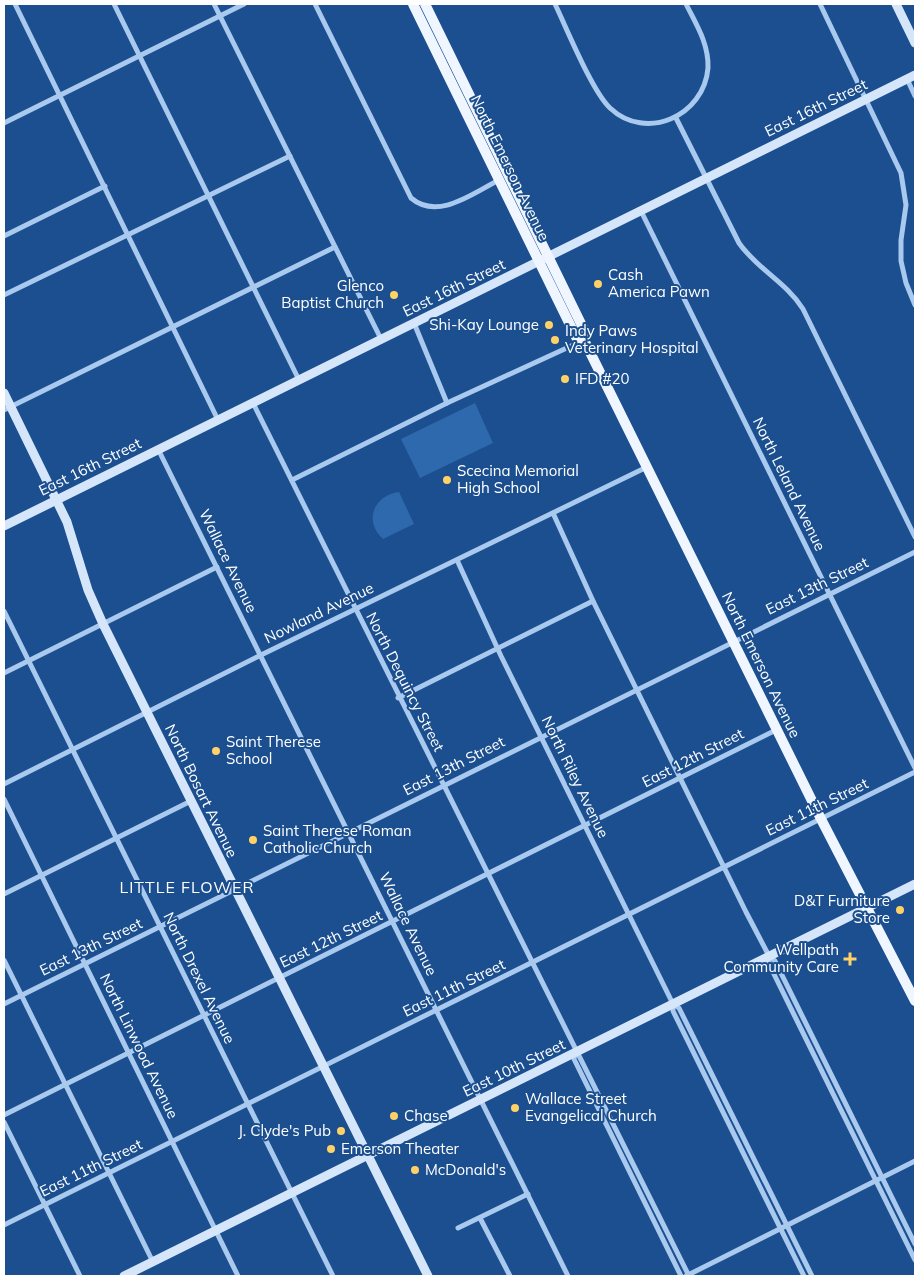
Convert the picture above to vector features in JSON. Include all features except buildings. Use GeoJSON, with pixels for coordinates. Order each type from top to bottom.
{"type":"FeatureCollection","features":[{"type":"Feature","properties":{"kind":"main road","name":"North Emerson Avenue"},"geometry":{"type":"LineString","coordinates":[[413,4],[499,180],[586,332],[584,340],[820,820],[915,1000]]}},
{"type":"Feature","properties":{"kind":"main road","name":"North Emerson Avenue"},"geometry":{"type":"LineString","coordinates":[[425,4],[544,259]]}},
{"type":"Feature","properties":{"kind":"main road"},"geometry":{"type":"LineString","coordinates":[[896,4],[915,43]]}},
{"type":"Feature","properties":{"kind":"main road","name":"East 16th Street"},"geometry":{"type":"LineString","coordinates":[[4,526],[911,77]]}},
{"type":"Feature","properties":{"kind":"main road","name":"North Bosart Avenue"},"geometry":{"type":"LineString","coordinates":[[4,393],[7,408],[56,499],[74,537],[88,590],[103,624],[428,1276]]}},
{"type":"Feature","properties":{"kind":"main road","name":"East 10th Street"},"geometry":{"type":"LineString","coordinates":[[124,1276],[915,884]]}},
{"type":"Feature","properties":{"kind":"street"},"geometry":{"type":"LineString","coordinates":[[15,4],[218,420]]}},
{"type":"Feature","properties":{"kind":"street"},"geometry":{"type":"LineString","coordinates":[[114,4],[299,380]]}},
{"type":"Feature","properties":{"kind":"street"},"geometry":{"type":"LineString","coordinates":[[214,4],[381,339]]}},
{"type":"Feature","properties":{"kind":"street"},"geometry":{"type":"LineString","coordinates":[[4,122],[244,4]]}},
{"type":"Feature","properties":{"kind":"street"},"geometry":{"type":"LineString","coordinates":[[315,4],[406,191],[418,203],[437,208],[447,206],[499,180]]}},
{"type":"Feature","properties":{"kind":"street"},"geometry":{"type":"LineString","coordinates":[[555,4],[600,95],[610,108],[620,116],[638,123],[659,123],[676,118],[698,97],[708,68],[705,44],[686,4]]}},
{"type":"Feature","properties":{"kind":"street"},"geometry":{"type":"LineString","coordinates":[[820,4],[898,162],[904,181],[906,205],[901,240],[901,261],[906,283],[915,305]]}},
{"type":"Feature","properties":{"kind":"street"},"geometry":{"type":"LineString","coordinates":[[911,77],[915,96]]}},
{"type":"Feature","properties":{"kind":"street"},"geometry":{"type":"LineString","coordinates":[[676,118],[742,248],[786,287],[803,309],[915,537]]}},
{"type":"Feature","properties":{"kind":"street"},"geometry":{"type":"LineString","coordinates":[[4,295],[290,156]]}},
{"type":"Feature","properties":{"kind":"street"},"geometry":{"type":"LineString","coordinates":[[4,236],[105,186]]}},
{"type":"Feature","properties":{"kind":"street","name":"North Leland Avenue"},"geometry":{"type":"LineString","coordinates":[[641,211],[915,768]]}},
{"type":"Feature","properties":{"kind":"street"},"geometry":{"type":"LineString","coordinates":[[7,408],[335,247]]}},
{"type":"Feature","properties":{"kind":"street"},"geometry":{"type":"LineString","coordinates":[[414,323],[447,403]]}},
{"type":"Feature","properties":{"kind":"street"},"geometry":{"type":"LineString","coordinates":[[292,480],[447,403],[584,340]]}},
{"type":"Feature","properties":{"kind":"street","name":"North Dequincy Street"},"geometry":{"type":"LineString","coordinates":[[253,402],[398,698],[633,1163],[687,1276]]}},
{"type":"Feature","properties":{"kind":"street","name":"Wallace Avenue"},"geometry":{"type":"LineString","coordinates":[[158,449],[568,1276]]}},
{"type":"Feature","properties":{"kind":"street","name":"Nowland Avenue"},"geometry":{"type":"LineString","coordinates":[[4,784],[260,655],[647,467]]}},
{"type":"Feature","properties":{"kind":"street"},"geometry":{"type":"LineString","coordinates":[[553,513],[593,601],[769,956],[769,964],[915,1260]]}},
{"type":"Feature","properties":{"kind":"street","name":"East 13th Street"},"geometry":{"type":"LineString","coordinates":[[4,1004],[915,552]]}},
{"type":"Feature","properties":{"kind":"street","name":"North Riley Avenue"},"geometry":{"type":"LineString","coordinates":[[457,560],[541,737],[673,1004],[673,1010],[804,1276]]}},
{"type":"Feature","properties":{"kind":"street"},"geometry":{"type":"LineString","coordinates":[[4,673],[217,567]]}},
{"type":"Feature","properties":{"kind":"street"},"geometry":{"type":"LineString","coordinates":[[398,698],[593,601]]}},
{"type":"Feature","properties":{"kind":"street","name":"North Drexel Avenue"},"geometry":{"type":"LineString","coordinates":[[4,610],[333,1276]]}},
{"type":"Feature","properties":{"kind":"street","name":"East 12th Street"},"geometry":{"type":"LineString","coordinates":[[4,1115],[776,730]]}},
{"type":"Feature","properties":{"kind":"street","name":"East 11th Street"},"geometry":{"type":"LineString","coordinates":[[4,1225],[915,772]]}},
{"type":"Feature","properties":{"kind":"street","name":"North Linwood Avenue"},"geometry":{"type":"LineString","coordinates":[[4,799],[238,1276]]}},
{"type":"Feature","properties":{"kind":"street"},"geometry":{"type":"LineString","coordinates":[[4,894],[191,801]]}},
{"type":"Feature","properties":{"kind":"street"},"geometry":{"type":"LineString","coordinates":[[769,956],[775,960],[915,1244]]}},
{"type":"Feature","properties":{"kind":"street"},"geometry":{"type":"LineString","coordinates":[[4,960],[154,1262]]}},
{"type":"Feature","properties":{"kind":"street","name":"North Riley Avenue"},"geometry":{"type":"LineString","coordinates":[[673,1004],[679,1008],[812,1276]]}},
{"type":"Feature","properties":{"kind":"street","name":"North Dequincy Street"},"geometry":{"type":"LineString","coordinates":[[576,1052],[574,1060],[681,1276]]}},
{"type":"Feature","properties":{"kind":"street"},"geometry":{"type":"LineString","coordinates":[[820,1068],[827,1065]]}},
{"type":"Feature","properties":{"kind":"street"},"geometry":{"type":"LineString","coordinates":[[725,1116],[731,1113]]}},
{"type":"Feature","properties":{"kind":"street"},"geometry":{"type":"LineString","coordinates":[[4,1122],[80,1276]]}},
{"type":"Feature","properties":{"kind":"street"},"geometry":{"type":"LineString","coordinates":[[687,1276],[915,1161]]}},
{"type":"Feature","properties":{"kind":"street"},"geometry":{"type":"LineString","coordinates":[[627,1166],[633,1163]]}},
{"type":"Feature","properties":{"kind":"street"},"geometry":{"type":"LineString","coordinates":[[458,1228],[528,1194]]}},
{"type":"Feature","properties":{"kind":"street"},"geometry":{"type":"LineString","coordinates":[[480,1218],[510,1276]]}},
{"type":"Feature","properties":{"kind":"shaded area"},"geometry":{"type":"Polygon","coordinates":[[[475,403],[493,443],[420,478],[401,439],[475,403]]]}},
{"type":"Feature","properties":{"kind":"shaded area"},"geometry":{"type":"Polygon","coordinates":[[[399,492],[414,524],[383,539],[377,532],[374,524],[374,510],[383,498],[399,492]]]}},
{"type":"Feature","properties":{"kind":"place","name":"Cash America Pawn"},"geometry":{"type":"Point","coordinates":[598,284]}},
{"type":"Feature","properties":{"kind":"place","name":"Glenco Baptist Church"},"geometry":{"type":"Point","coordinates":[394,295]}},
{"type":"Feature","properties":{"kind":"place","name":"Shi-Kay Lounge"},"geometry":{"type":"Point","coordinates":[549,325]}},
{"type":"Feature","properties":{"kind":"place","name":"Indy Paws Veterinary Hospital"},"geometry":{"type":"Point","coordinates":[555,340]}},
{"type":"Feature","properties":{"kind":"place","name":"IFD #20"},"geometry":{"type":"Point","coordinates":[565,379]}},
{"type":"Feature","properties":{"kind":"place","name":"Scecina Memorial High School"},"geometry":{"type":"Point","coordinates":[447,480]}},
{"type":"Feature","properties":{"kind":"place","name":"Saint Therese School"},"geometry":{"type":"Point","coordinates":[216,751]}},
{"type":"Feature","properties":{"kind":"place","name":"Saint Therese Roman Catholic Church"},"geometry":{"type":"Point","coordinates":[253,840]}},
{"type":"Feature","properties":{"kind":"place","name":"D&T Furniture Store"},"geometry":{"type":"Point","coordinates":[900,910]}},
{"type":"Feature","properties":{"kind":"place","name":"Wellpath Community Care"},"geometry":{"type":"Point","coordinates":[850,959]}},
{"type":"Feature","properties":{"kind":"place","name":"Wallace Street Evangelical Church"},"geometry":{"type":"Point","coordinates":[515,1108]}},
{"type":"Feature","properties":{"kind":"place","name":"Chase"},"geometry":{"type":"Point","coordinates":[394,1116]}},
{"type":"Feature","properties":{"kind":"place","name":"J. Clyde's Pub"},"geometry":{"type":"Point","coordinates":[341,1131]}},
{"type":"Feature","properties":{"kind":"place","name":"Emerson Theater"},"geometry":{"type":"Point","coordinates":[331,1149]}},
{"type":"Feature","properties":{"kind":"place","name":"McDonald's"},"geometry":{"type":"Point","coordinates":[415,1170]}},
{"type":"Feature","properties":{"kind":"district","name":"LITTLE FLOWER"},"geometry":{"type":"Point","coordinates":[187,887]}}]}
